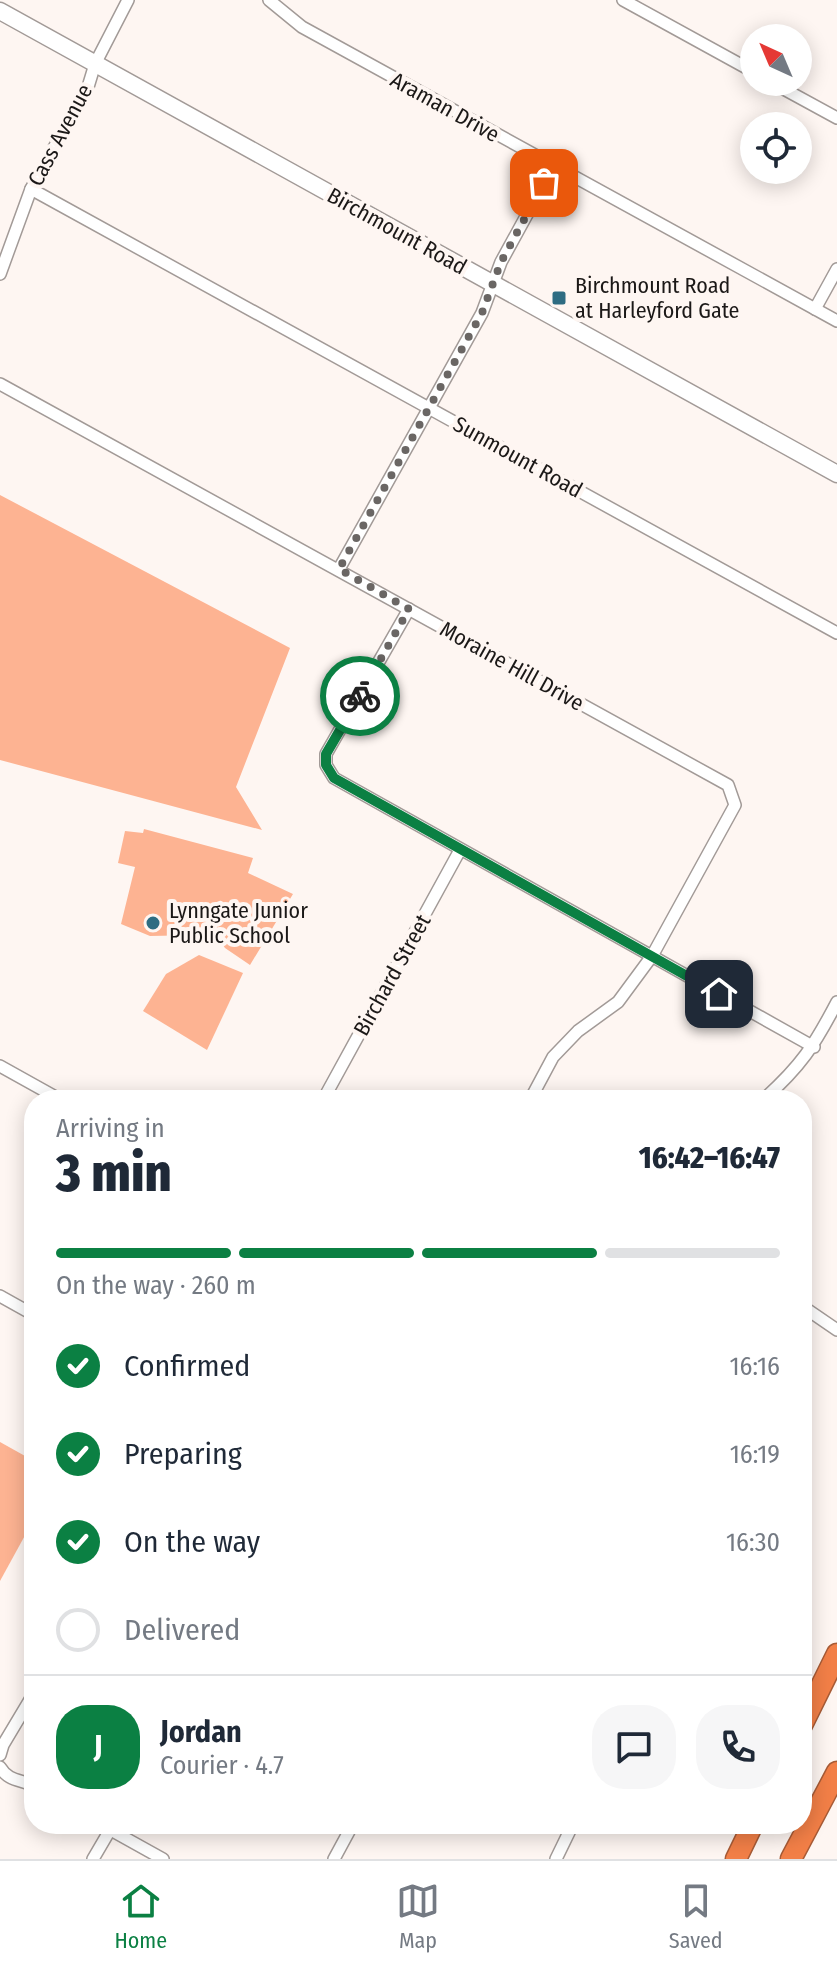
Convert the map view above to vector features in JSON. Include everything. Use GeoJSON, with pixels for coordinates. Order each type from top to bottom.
{"type":"FeatureCollection","features":[{"type":"Feature","properties":{"kind":"highway"},"geometry":{"type":"LineString","coordinates":[[812,1705],[837,1654]]}},
{"type":"Feature","properties":{"kind":"highway"},"geometry":{"type":"LineString","coordinates":[[812,1819],[837,1772]]}},
{"type":"Feature","properties":{"kind":"highway"},"geometry":{"type":"LineString","coordinates":[[736,1859],[748,1834]]}},
{"type":"Feature","properties":{"kind":"highway"},"geometry":{"type":"LineString","coordinates":[[791,1859],[804,1834]]}},
{"type":"Feature","properties":{"kind":"main road","name":"Birchmount Road"},"geometry":{"type":"LineString","coordinates":[[0,11],[837,474]]}},
{"type":"Feature","properties":{"kind":"street","name":"Cass Avenue"},"geometry":{"type":"LineString","coordinates":[[0,274],[31,189],[87,90],[95,64],[128,0]]}},
{"type":"Feature","properties":{"kind":"street","name":"Araman Drive"},"geometry":{"type":"LineString","coordinates":[[269,0],[302,27],[837,321]]}},
{"type":"Feature","properties":{"kind":"street"},"geometry":{"type":"LineString","coordinates":[[623,0],[740,64]]}},
{"type":"Feature","properties":{"kind":"street"},"geometry":{"type":"LineString","coordinates":[[797,96],[837,118]]}},
{"type":"Feature","properties":{"kind":"street"},"geometry":{"type":"LineString","coordinates":[[339,569],[482,313],[501,262],[553,167]]}},
{"type":"Feature","properties":{"kind":"street","name":"Sunmount Road"},"geometry":{"type":"LineString","coordinates":[[31,189],[837,633]]}},
{"type":"Feature","properties":{"kind":"street"},"geometry":{"type":"LineString","coordinates":[[815,309],[837,269]]}},
{"type":"Feature","properties":{"kind":"street","name":"Moraine Hill Drive"},"geometry":{"type":"LineString","coordinates":[[0,384],[728,785],[735,805],[652,956],[618,1002],[578,1031],[553,1057],[535,1090]]}},
{"type":"Feature","properties":{"kind":"street"},"geometry":{"type":"LineString","coordinates":[[409,609],[326,754],[326,765],[334,778],[814,1047]]}},
{"type":"Feature","properties":{"kind":"street","name":"Birchard Street"},"geometry":{"type":"LineString","coordinates":[[328,1090],[460,850]]}},
{"type":"Feature","properties":{"kind":"street"},"geometry":{"type":"LineString","coordinates":[[774,1090],[814,1047],[837,1002]]}},
{"type":"Feature","properties":{"kind":"street"},"geometry":{"type":"LineString","coordinates":[[0,1066],[43,1090]]}},
{"type":"Feature","properties":{"kind":"street"},"geometry":{"type":"LineString","coordinates":[[0,1296],[24,1309]]}},
{"type":"Feature","properties":{"kind":"street"},"geometry":{"type":"LineString","coordinates":[[812,1313],[837,1330]]}},
{"type":"Feature","properties":{"kind":"street"},"geometry":{"type":"LineString","coordinates":[[0,1755],[24,1710]]}},
{"type":"Feature","properties":{"kind":"street"},"geometry":{"type":"LineString","coordinates":[[0,1767],[14,1781],[24,1781]]}},
{"type":"Feature","properties":{"kind":"street"},"geometry":{"type":"LineString","coordinates":[[93,1859],[102,1834]]}},
{"type":"Feature","properties":{"kind":"street"},"geometry":{"type":"LineString","coordinates":[[118,1834],[163,1859]]}},
{"type":"Feature","properties":{"kind":"street"},"geometry":{"type":"LineString","coordinates":[[334,1859],[348,1834]]}},
{"type":"Feature","properties":{"kind":"street"},"geometry":{"type":"LineString","coordinates":[[556,1859],[568,1834]]}},
{"type":"Feature","properties":{"kind":"shaded area"},"geometry":{"type":"Polygon","coordinates":[[[0,495],[290,648],[236,787],[262,830],[0,760],[0,495]]]}},
{"type":"Feature","properties":{"kind":"shaded area"},"geometry":{"type":"Polygon","coordinates":[[[144,829],[253,858],[248,873],[293,894],[250,965],[225,948],[210,927],[201,935],[150,936],[121,924],[135,867],[118,863],[125,831],[143,833],[144,829]]]}},
{"type":"Feature","properties":{"kind":"shaded area"},"geometry":{"type":"Polygon","coordinates":[[[199,955],[243,973],[207,1050],[143,1011],[166,974],[199,955]]]}},
{"type":"Feature","properties":{"kind":"shaded area"},"geometry":{"type":"Polygon","coordinates":[[[0,1442],[24,1455],[24,1537],[0,1581],[0,1442]]]}},
{"type":"Feature","properties":{"kind":"way so far"},"geometry":{"type":"LineString","coordinates":[[360,696],[409,609],[339,569],[482,313],[501,262],[544,183]]}},
{"type":"Feature","properties":{"kind":"place","name":"Birchmount Road at Harleyford Gate"},"geometry":{"type":"Point","coordinates":[559,298]}},
{"type":"Feature","properties":{"kind":"place","name":"Lynngate Junior Public School"},"geometry":{"type":"Point","coordinates":[153,923]}},
{"type":"Feature","properties":{"kind":"route"},"geometry":{"type":"LineString","coordinates":[[360,696],[326,754],[326,765],[334,778],[719,994]]}}]}
